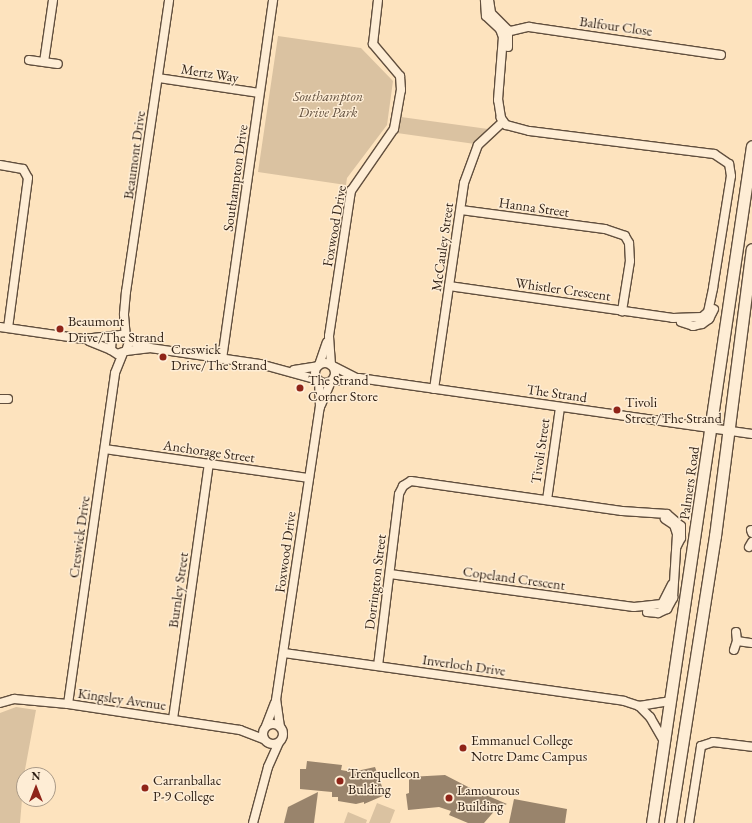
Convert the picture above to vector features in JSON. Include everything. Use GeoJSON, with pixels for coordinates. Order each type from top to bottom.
{"type":"FeatureCollection","features":[{"type":"Feature","properties":{"kind":"main road","name":"Palmers Road"},"geometry":{"type":"LineString","coordinates":[[652,823],[712,429],[752,146]]}},
{"type":"Feature","properties":{"kind":"main road"},"geometry":{"type":"LineString","coordinates":[[670,823],[730,431],[752,249]]}},
{"type":"Feature","properties":{"kind":"street"},"geometry":{"type":"LineString","coordinates":[[44,62],[53,0]]}},
{"type":"Feature","properties":{"kind":"street","name":"Beaumont Drive"},"geometry":{"type":"LineString","coordinates":[[125,352],[127,339],[124,314],[169,0]]}},
{"type":"Feature","properties":{"kind":"street","name":"Southampton Drive"},"geometry":{"type":"LineString","coordinates":[[222,359],[273,0]]}},
{"type":"Feature","properties":{"kind":"street","name":"Foxwood Drive"},"geometry":{"type":"LineString","coordinates":[[318,366],[329,336],[351,191],[394,129],[401,90],[400,76],[373,44],[378,0]]}},
{"type":"Feature","properties":{"kind":"street"},"geometry":{"type":"LineString","coordinates":[[485,0],[486,16],[505,32]]}},
{"type":"Feature","properties":{"kind":"street"},"geometry":{"type":"LineString","coordinates":[[489,0],[491,13],[505,32],[504,58],[498,100],[494,112],[501,123]]}},
{"type":"Feature","properties":{"kind":"street","name":"Balfour Close"},"geometry":{"type":"LineString","coordinates":[[505,32],[529,27],[721,55]]}},
{"type":"Feature","properties":{"kind":"street"},"geometry":{"type":"LineString","coordinates":[[29,60],[58,64]]}},
{"type":"Feature","properties":{"kind":"street","name":"Mertz Way"},"geometry":{"type":"LineString","coordinates":[[158,78],[259,93]]}},
{"type":"Feature","properties":{"kind":"street","name":"Whistler Crescent"},"geometry":{"type":"LineString","coordinates":[[449,286],[673,318],[693,326],[706,322],[714,310],[713,288],[728,184],[724,165],[702,155],[529,131],[509,131],[501,123]]}},
{"type":"Feature","properties":{"kind":"street","name":"McCauley Street"},"geometry":{"type":"LineString","coordinates":[[434,389],[464,183],[476,150],[501,123]]}},
{"type":"Feature","properties":{"kind":"street"},"geometry":{"type":"LineString","coordinates":[[0,165],[23,169],[28,178],[4,328],[83,339],[113,337],[127,339],[150,348],[289,370],[319,381],[331,382],[335,375],[332,366],[318,366],[289,370]]}},
{"type":"Feature","properties":{"kind":"street","name":"Hanna Street"},"geometry":{"type":"LineString","coordinates":[[461,210],[604,229],[620,228],[629,233],[635,244],[630,261],[622,310]]}},
{"type":"Feature","properties":{"kind":"street","name":"Beaumont Drive"},"geometry":{"type":"LineString","coordinates":[[113,337],[124,314]]}},
{"type":"Feature","properties":{"kind":"street","name":"Foxwood Drive"},"geometry":{"type":"LineString","coordinates":[[329,336],[332,366]]}},
{"type":"Feature","properties":{"kind":"street","name":"Creswick Drive"},"geometry":{"type":"LineString","coordinates":[[68,704],[115,373],[112,351],[113,337]]}},
{"type":"Feature","properties":{"kind":"street"},"geometry":{"type":"LineString","coordinates":[[83,339],[112,351],[125,352],[150,348]]}},
{"type":"Feature","properties":{"kind":"street","name":"Creswick Drive"},"geometry":{"type":"LineString","coordinates":[[115,373],[125,352]]}},
{"type":"Feature","properties":{"kind":"street"},"geometry":{"type":"LineString","coordinates":[[318,366],[315,374],[319,381]]}},
{"type":"Feature","properties":{"kind":"street","name":"The Strand"},"geometry":{"type":"LineString","coordinates":[[332,366],[359,378],[752,434]]}},
{"type":"Feature","properties":{"kind":"street","name":"The Strand"},"geometry":{"type":"LineString","coordinates":[[331,382],[359,378]]}},
{"type":"Feature","properties":{"kind":"street","name":"Foxwood Drive"},"geometry":{"type":"LineString","coordinates":[[268,767],[264,740],[266,726],[276,700],[284,653],[320,407],[319,381]]}},
{"type":"Feature","properties":{"kind":"street","name":"Foxwood Drive"},"geometry":{"type":"LineString","coordinates":[[320,407],[331,382]]}},
{"type":"Feature","properties":{"kind":"street","name":"Tivoli Street"},"geometry":{"type":"LineString","coordinates":[[547,500],[560,407]]}},
{"type":"Feature","properties":{"kind":"street","name":"Anchorage Street"},"geometry":{"type":"LineString","coordinates":[[105,449],[309,478]]}},
{"type":"Feature","properties":{"kind":"street","name":"Burnley Street"},"geometry":{"type":"LineString","coordinates":[[173,719],[209,464]]}},
{"type":"Feature","properties":{"kind":"street","name":"Copeland Crescent"},"geometry":{"type":"LineString","coordinates":[[390,574],[634,607],[662,604],[672,584],[677,546],[676,529],[671,522],[651,515],[427,484],[416,480],[408,485]]}},
{"type":"Feature","properties":{"kind":"street","name":"Dorrington Street"},"geometry":{"type":"LineString","coordinates":[[378,666],[398,501],[400,489],[408,485]]}},
{"type":"Feature","properties":{"kind":"street"},"geometry":{"type":"LineString","coordinates":[[734,650],[738,641],[736,632]]}},
{"type":"Feature","properties":{"kind":"street"},"geometry":{"type":"LineString","coordinates":[[738,641],[752,643]]}},
{"type":"Feature","properties":{"kind":"street","name":"Inverloch Drive"},"geometry":{"type":"LineString","coordinates":[[284,653],[624,702],[639,706],[670,701]]}},
{"type":"Feature","properties":{"kind":"street","name":"Kingsley Avenue"},"geometry":{"type":"LineString","coordinates":[[0,703],[14,699],[68,704],[240,730],[264,740]]}},
{"type":"Feature","properties":{"kind":"street","name":"Foxwood Drive"},"geometry":{"type":"LineString","coordinates":[[253,823],[268,767],[283,734],[280,727],[276,700]]}},
{"type":"Feature","properties":{"kind":"street"},"geometry":{"type":"LineString","coordinates":[[639,706],[650,717],[664,741]]}},
{"type":"Feature","properties":{"kind":"street"},"geometry":{"type":"LineString","coordinates":[[266,726],[273,724],[280,727]]}},
{"type":"Feature","properties":{"kind":"street","name":"Kingsley Avenue"},"geometry":{"type":"LineString","coordinates":[[240,730],[266,726]]}},
{"type":"Feature","properties":{"kind":"street"},"geometry":{"type":"LineString","coordinates":[[264,740],[271,744],[279,742]]}},
{"type":"Feature","properties":{"kind":"street"},"geometry":{"type":"LineString","coordinates":[[689,823],[701,746],[713,742],[752,747]]}},
{"type":"Feature","properties":{"kind":"green space","name":"Southampton Drive Park"},"geometry":{"type":"Polygon","coordinates":[[[278,36],[361,48],[393,81],[387,125],[347,178],[346,185],[258,172],[278,36]]]}},
{"type":"Feature","properties":{"kind":"green space"},"geometry":{"type":"Polygon","coordinates":[[[401,117],[488,129],[475,144],[397,133],[401,117]]]}},
{"type":"Feature","properties":{"kind":"green space"},"geometry":{"type":"Polygon","coordinates":[[[16,707],[36,710],[25,767],[16,767],[16,807],[21,807],[20,823],[0,823],[0,713],[16,707]]]}},
{"type":"Feature","properties":{"kind":"green space"},"geometry":{"type":"Polygon","coordinates":[[[377,803],[395,810],[390,823],[369,823],[377,803]]]}},
{"type":"Feature","properties":{"kind":"green space"},"geometry":{"type":"Polygon","coordinates":[[[348,812],[367,820],[366,823],[344,823],[348,812]]]}},
{"type":"Feature","properties":{"kind":"building","name":"Trenquelleon Bulding"},"geometry":{"type":"Polygon","coordinates":[[[307,761],[342,765],[341,770],[352,772],[375,767],[385,795],[364,804],[364,802],[356,804],[338,801],[338,797],[332,797],[332,792],[300,789],[300,769],[306,769],[307,761]]]}},
{"type":"Feature","properties":{"kind":"building","name":"Lamourous Building"},"geometry":{"type":"Polygon","coordinates":[[[445,775],[472,789],[507,804],[497,808],[484,823],[468,823],[449,815],[451,811],[439,807],[408,810],[406,794],[409,793],[409,777],[445,775]]]}},
{"type":"Feature","properties":{"kind":"building"},"geometry":{"type":"Polygon","coordinates":[[[318,792],[314,823],[284,823],[288,807],[318,792]]]}},
{"type":"Feature","properties":{"kind":"building"},"geometry":{"type":"Polygon","coordinates":[[[514,799],[567,809],[565,823],[509,823],[514,799]]]}},
{"type":"Feature","properties":{"kind":"place","name":"Beaumont Drive/The Strand"},"geometry":{"type":"Point","coordinates":[60,329]}},
{"type":"Feature","properties":{"kind":"place","name":"Creswick Drive/The Strand"},"geometry":{"type":"Point","coordinates":[163,357]}},
{"type":"Feature","properties":{"kind":"place","name":"The Strand Corner Store"},"geometry":{"type":"Point","coordinates":[300,388]}},
{"type":"Feature","properties":{"kind":"place","name":"Tivoli Street/The Strand"},"geometry":{"type":"Point","coordinates":[617,410]}},
{"type":"Feature","properties":{"kind":"place","name":"Emmanuel College Notre Dame Campus"},"geometry":{"type":"Point","coordinates":[463,748]}},
{"type":"Feature","properties":{"kind":"place","name":"Trenquelleon Bulding"},"geometry":{"type":"Point","coordinates":[340,781]}},
{"type":"Feature","properties":{"kind":"place","name":"Carranballac P-9 College"},"geometry":{"type":"Point","coordinates":[145,788]}},
{"type":"Feature","properties":{"kind":"place","name":"Lamourous Building"},"geometry":{"type":"Point","coordinates":[449,798]}}]}
